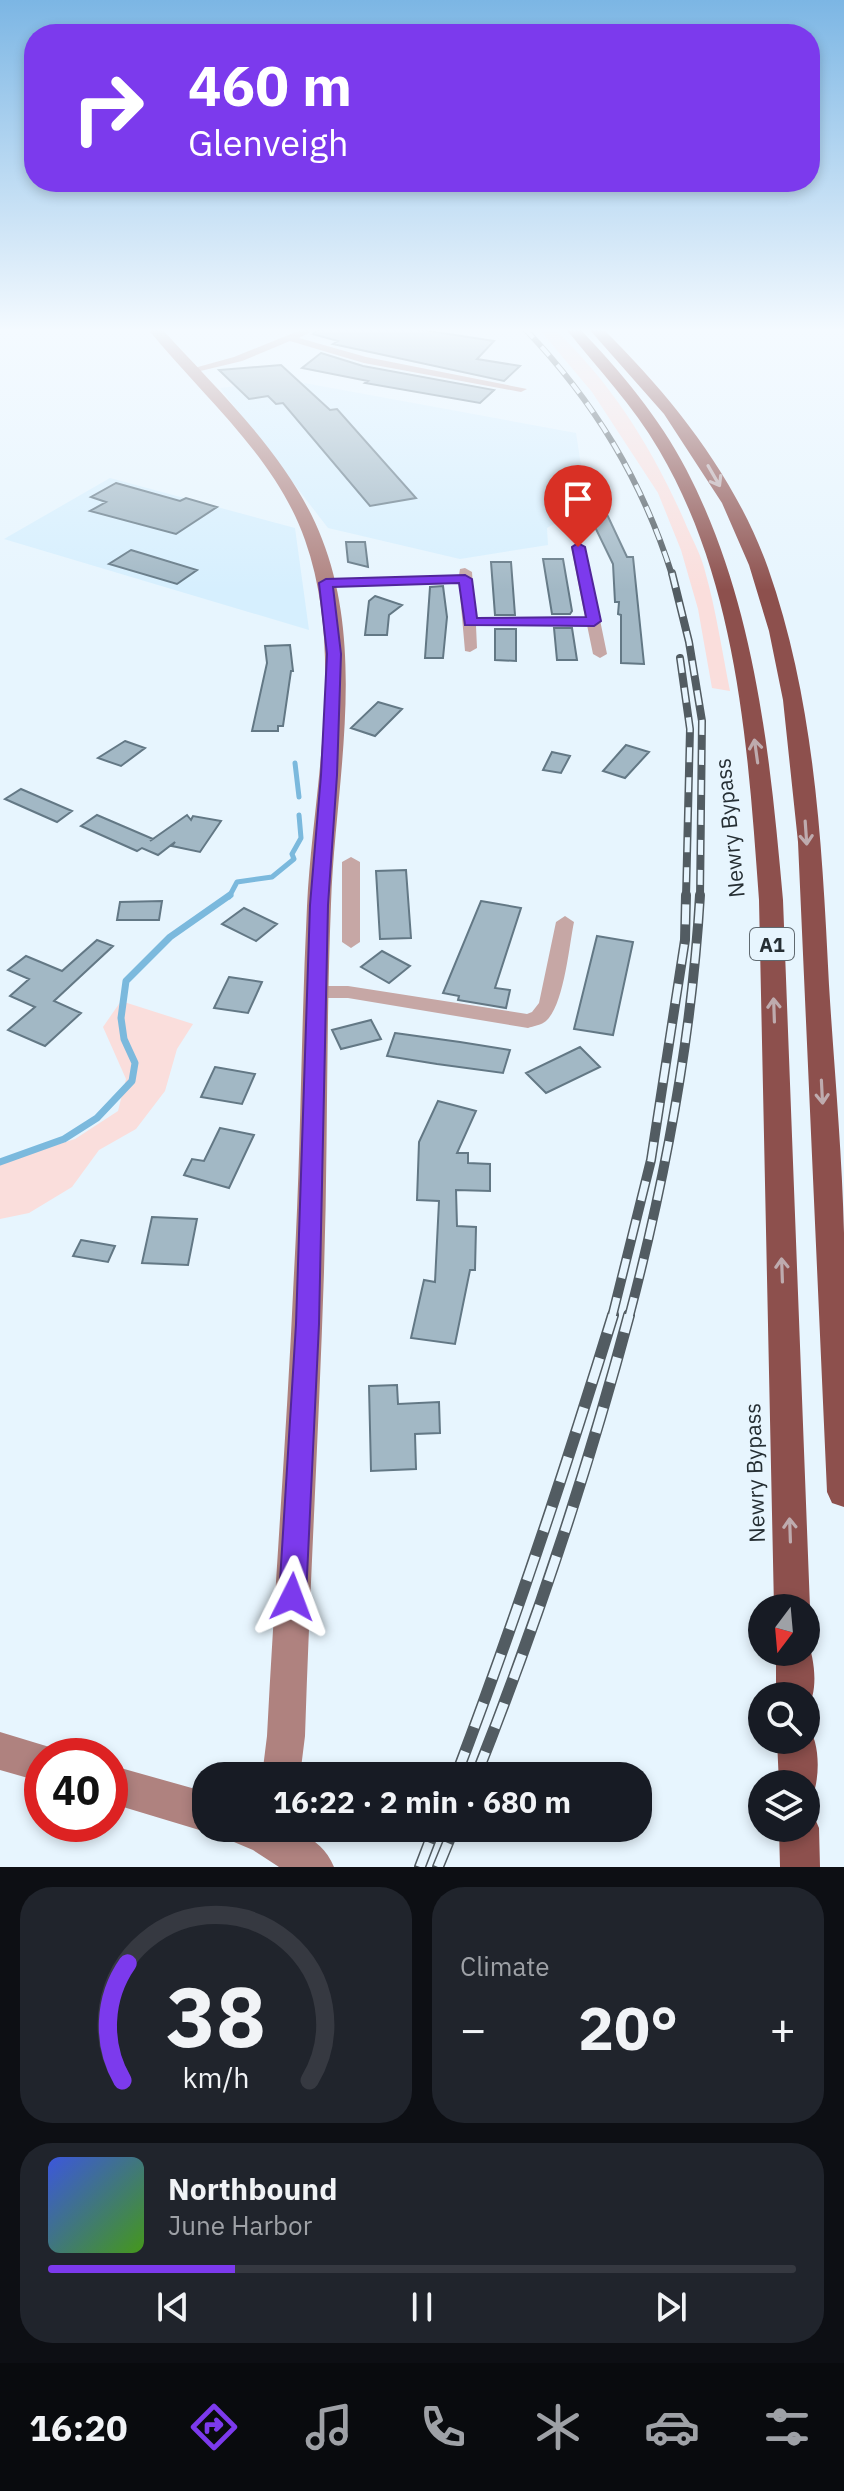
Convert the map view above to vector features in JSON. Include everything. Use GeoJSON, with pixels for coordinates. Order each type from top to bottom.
{"type":"FeatureCollection","features":[{"type":"Feature","properties":{"kind":"highway","name":"Newry Bypass"},"geometry":{"type":"LineString","coordinates":[[646,416],[680,471],[721,575],[752,729],[764,811],[771,900],[792,1594]]}},
{"type":"Feature","properties":{"kind":"highway","name":"A1"},"geometry":{"type":"LineString","coordinates":[[674,416],[731,505],[754,557],[776,621],[792,692],[813,918],[844,1492]]}},
{"type":"Feature","properties":{"kind":"highway"},"geometry":{"type":"LineString","coordinates":[[799,1842],[800,1867]]}},
{"type":"Feature","properties":{"kind":"street"},"geometry":{"type":"LineString","coordinates":[[230,416],[265,458],[303,516],[326,583],[334,654],[319,905],[307,1324],[283,1762]]}},
{"type":"Feature","properties":{"kind":"street"},"geometry":{"type":"LineString","coordinates":[[578,547],[600,654]]}},
{"type":"Feature","properties":{"kind":"street"},"geometry":{"type":"LineString","coordinates":[[326,583],[465,575],[470,648]]}},
{"type":"Feature","properties":{"kind":"street"},"geometry":{"type":"LineString","coordinates":[[470,622],[594,621]]}},
{"type":"Feature","properties":{"kind":"street"},"geometry":{"type":"LineString","coordinates":[[351,862],[351,942]]}},
{"type":"Feature","properties":{"kind":"street"},"geometry":{"type":"LineString","coordinates":[[319,905],[351,905]]}},
{"type":"Feature","properties":{"kind":"street"},"geometry":{"type":"LineString","coordinates":[[318,992],[348,992],[528,1021],[539,1017],[548,1003],[565,922]]}},
{"type":"Feature","properties":{"kind":"street"},"geometry":{"type":"LineString","coordinates":[[0,1751],[24,1758]]}},
{"type":"Feature","properties":{"kind":"street"},"geometry":{"type":"LineString","coordinates":[[128,1789],[192,1808]]}},
{"type":"Feature","properties":{"kind":"street"},"geometry":{"type":"LineString","coordinates":[[278,1842],[314,1867]]}},
{"type":"Feature","properties":{"kind":"shaded area"},"geometry":{"type":"Polygon","coordinates":[[[242,416],[484,416],[576,433],[583,478],[572,513],[547,528],[548,545],[460,559],[328,528],[242,416]]]}},
{"type":"Feature","properties":{"kind":"shaded area"},"geometry":{"type":"Polygon","coordinates":[[[608,416],[628,416],[658,467],[684,520],[703,565],[730,691],[712,688],[698,609],[681,550],[658,493],[608,416]]]}},
{"type":"Feature","properties":{"kind":"shaded area"},"geometry":{"type":"Polygon","coordinates":[[[110,478],[295,528],[309,630],[4,539],[110,478]]]}},
{"type":"Feature","properties":{"kind":"shaded area"},"geometry":{"type":"Polygon","coordinates":[[[121,1001],[193,1024],[177,1049],[165,1091],[136,1129],[99,1150],[72,1187],[29,1213],[0,1219],[0,1163],[75,1139],[118,1111],[126,1079],[103,1027],[121,1001]]]}},
{"type":"Feature","properties":{"kind":"building"},"geometry":{"type":"Polygon","coordinates":[[[294,416],[343,416],[416,498],[370,506],[294,416]]]}},
{"type":"Feature","properties":{"kind":"building"},"geometry":{"type":"Polygon","coordinates":[[[116,483],[180,501],[186,498],[217,507],[176,534],[90,511],[106,502],[91,497],[116,483]]]}},
{"type":"Feature","properties":{"kind":"building"},"geometry":{"type":"Polygon","coordinates":[[[597,493],[627,557],[633,557],[644,664],[621,663],[621,615],[618,614],[619,602],[615,602],[613,564],[594,525],[586,498],[597,493]]]}},
{"type":"Feature","properties":{"kind":"building"},"geometry":{"type":"Polygon","coordinates":[[[346,542],[365,542],[368,567],[348,562],[346,542]]]}},
{"type":"Feature","properties":{"kind":"building"},"geometry":{"type":"Polygon","coordinates":[[[131,550],[197,570],[177,584],[109,564],[131,550]]]}},
{"type":"Feature","properties":{"kind":"building"},"geometry":{"type":"Polygon","coordinates":[[[543,559],[563,559],[570,614],[552,614],[543,559]]]}},
{"type":"Feature","properties":{"kind":"building"},"geometry":{"type":"Polygon","coordinates":[[[491,562],[511,562],[515,615],[495,615],[491,562]]]}},
{"type":"Feature","properties":{"kind":"building"},"geometry":{"type":"Polygon","coordinates":[[[443,586],[447,617],[443,658],[425,658],[430,587],[443,586]]]}},
{"type":"Feature","properties":{"kind":"building"},"geometry":{"type":"Polygon","coordinates":[[[375,596],[402,605],[389,615],[387,635],[365,635],[369,601],[375,596]]]}},
{"type":"Feature","properties":{"kind":"building"},"geometry":{"type":"Polygon","coordinates":[[[554,628],[572,628],[577,660],[557,660],[554,628]]]}},
{"type":"Feature","properties":{"kind":"building"},"geometry":{"type":"Polygon","coordinates":[[[495,629],[516,629],[516,661],[495,660],[495,629]]]}},
{"type":"Feature","properties":{"kind":"building"},"geometry":{"type":"Polygon","coordinates":[[[290,645],[293,671],[283,726],[278,726],[278,731],[252,731],[267,663],[265,646],[290,645]]]}},
{"type":"Feature","properties":{"kind":"building"},"geometry":{"type":"Polygon","coordinates":[[[378,702],[402,709],[375,736],[351,728],[378,702]]]}},
{"type":"Feature","properties":{"kind":"building"},"geometry":{"type":"Polygon","coordinates":[[[125,741],[145,748],[121,766],[98,758],[125,741]]]}},
{"type":"Feature","properties":{"kind":"building"},"geometry":{"type":"Polygon","coordinates":[[[626,745],[649,752],[625,778],[603,771],[626,745]]]}},
{"type":"Feature","properties":{"kind":"building"},"geometry":{"type":"Polygon","coordinates":[[[552,752],[570,756],[561,773],[543,770],[552,752]]]}},
{"type":"Feature","properties":{"kind":"building"},"geometry":{"type":"Polygon","coordinates":[[[21,789],[72,811],[57,822],[5,799],[21,789]]]}},
{"type":"Feature","properties":{"kind":"building"},"geometry":{"type":"Polygon","coordinates":[[[97,815],[153,839],[187,815],[191,820],[193,816],[221,821],[200,852],[172,846],[175,842],[158,855],[142,848],[137,851],[81,826],[97,815]]]}},
{"type":"Feature","properties":{"kind":"building"},"geometry":{"type":"Polygon","coordinates":[[[406,870],[411,938],[380,939],[376,871],[406,870]]]}},
{"type":"Feature","properties":{"kind":"building"},"geometry":{"type":"Polygon","coordinates":[[[162,901],[159,920],[117,920],[120,902],[162,901]]]}},
{"type":"Feature","properties":{"kind":"building"},"geometry":{"type":"Polygon","coordinates":[[[481,901],[521,908],[495,988],[510,990],[506,1008],[458,1000],[459,996],[443,993],[481,901]]]}},
{"type":"Feature","properties":{"kind":"building"},"geometry":{"type":"Polygon","coordinates":[[[244,908],[277,924],[256,941],[222,924],[244,908]]]}},
{"type":"Feature","properties":{"kind":"building"},"geometry":{"type":"Polygon","coordinates":[[[597,936],[633,942],[613,1035],[574,1029],[597,936]]]}},
{"type":"Feature","properties":{"kind":"building"},"geometry":{"type":"Polygon","coordinates":[[[97,940],[113,946],[54,1001],[81,1013],[45,1046],[8,1030],[35,1007],[10,996],[29,979],[8,970],[26,956],[62,971],[97,940]]]}},
{"type":"Feature","properties":{"kind":"building"},"geometry":{"type":"Polygon","coordinates":[[[382,951],[410,966],[389,983],[361,967],[382,951]]]}},
{"type":"Feature","properties":{"kind":"building"},"geometry":{"type":"Polygon","coordinates":[[[229,977],[262,982],[248,1013],[214,1008],[229,977]]]}},
{"type":"Feature","properties":{"kind":"building"},"geometry":{"type":"Polygon","coordinates":[[[371,1020],[381,1039],[341,1049],[332,1030],[371,1020]]]}},
{"type":"Feature","properties":{"kind":"building"},"geometry":{"type":"Polygon","coordinates":[[[395,1033],[510,1050],[503,1073],[437,1064],[387,1056],[395,1033]]]}},
{"type":"Feature","properties":{"kind":"building"},"geometry":{"type":"Polygon","coordinates":[[[580,1047],[600,1067],[546,1093],[526,1073],[580,1047]]]}},
{"type":"Feature","properties":{"kind":"building"},"geometry":{"type":"Polygon","coordinates":[[[215,1067],[255,1074],[242,1104],[201,1097],[215,1067]]]}},
{"type":"Feature","properties":{"kind":"building"},"geometry":{"type":"Polygon","coordinates":[[[438,1101],[476,1111],[457,1153],[468,1153],[468,1163],[490,1164],[490,1191],[456,1190],[457,1226],[476,1227],[475,1270],[470,1270],[455,1344],[411,1338],[424,1280],[435,1282],[439,1201],[417,1200],[419,1142],[438,1101]]]}},
{"type":"Feature","properties":{"kind":"building"},"geometry":{"type":"Polygon","coordinates":[[[220,1128],[254,1135],[229,1188],[184,1175],[192,1159],[204,1161],[220,1128]]]}},
{"type":"Feature","properties":{"kind":"building"},"geometry":{"type":"Polygon","coordinates":[[[152,1217],[197,1219],[188,1265],[142,1263],[152,1217]]]}},
{"type":"Feature","properties":{"kind":"building"},"geometry":{"type":"Polygon","coordinates":[[[81,1240],[115,1246],[108,1262],[73,1256],[81,1240]]]}},
{"type":"Feature","properties":{"kind":"building"},"geometry":{"type":"Polygon","coordinates":[[[397,1385],[398,1404],[439,1402],[440,1433],[415,1434],[416,1469],[371,1471],[369,1386],[397,1385]]]}},
{"type":"Feature","properties":{"kind":"waterway"},"geometry":{"type":"LineString","coordinates":[[295,763],[299,797]]}},
{"type":"Feature","properties":{"kind":"waterway"},"geometry":{"type":"LineString","coordinates":[[229,897],[237,882],[272,877],[294,859],[292,854],[301,838],[299,815]]}},
{"type":"Feature","properties":{"kind":"waterway"},"geometry":{"type":"LineString","coordinates":[[0,1162],[64,1139],[97,1118],[132,1081],[135,1063],[124,1039],[121,1018],[126,981],[170,937],[230,895]]}},
{"type":"Feature","properties":{"kind":"railway"},"geometry":{"type":"LineString","coordinates":[[596,416],[646,507],[672,575]]}},
{"type":"Feature","properties":{"kind":"railway"},"geometry":{"type":"LineString","coordinates":[[672,573],[689,642],[702,721],[700,897]]}},
{"type":"Feature","properties":{"kind":"railway"},"geometry":{"type":"LineString","coordinates":[[680,658],[690,729],[686,897]]}},
{"type":"Feature","properties":{"kind":"railway"},"geometry":{"type":"LineString","coordinates":[[612,1317],[651,1160],[685,940],[686,895]]}},
{"type":"Feature","properties":{"kind":"railway"},"geometry":{"type":"LineString","coordinates":[[629,1317],[675,1108],[691,1001],[700,895]]}},
{"type":"Feature","properties":{"kind":"railway"},"geometry":{"type":"LineString","coordinates":[[461,1762],[538,1547],[613,1315]]}},
{"type":"Feature","properties":{"kind":"railway"},"geometry":{"type":"LineString","coordinates":[[481,1762],[559,1548],[629,1315]]}},
{"type":"Feature","properties":{"kind":"railway"},"geometry":{"type":"LineString","coordinates":[[420,1867],[430,1842]]}},
{"type":"Feature","properties":{"kind":"railway"},"geometry":{"type":"LineString","coordinates":[[438,1867],[448,1842]]}},
{"type":"Feature","properties":{"kind":"route"},"geometry":{"type":"LineString","coordinates":[[292,1597],[307,1324],[319,905],[334,654],[326,583],[465,579],[470,622],[594,621],[578,547]]}}]}
